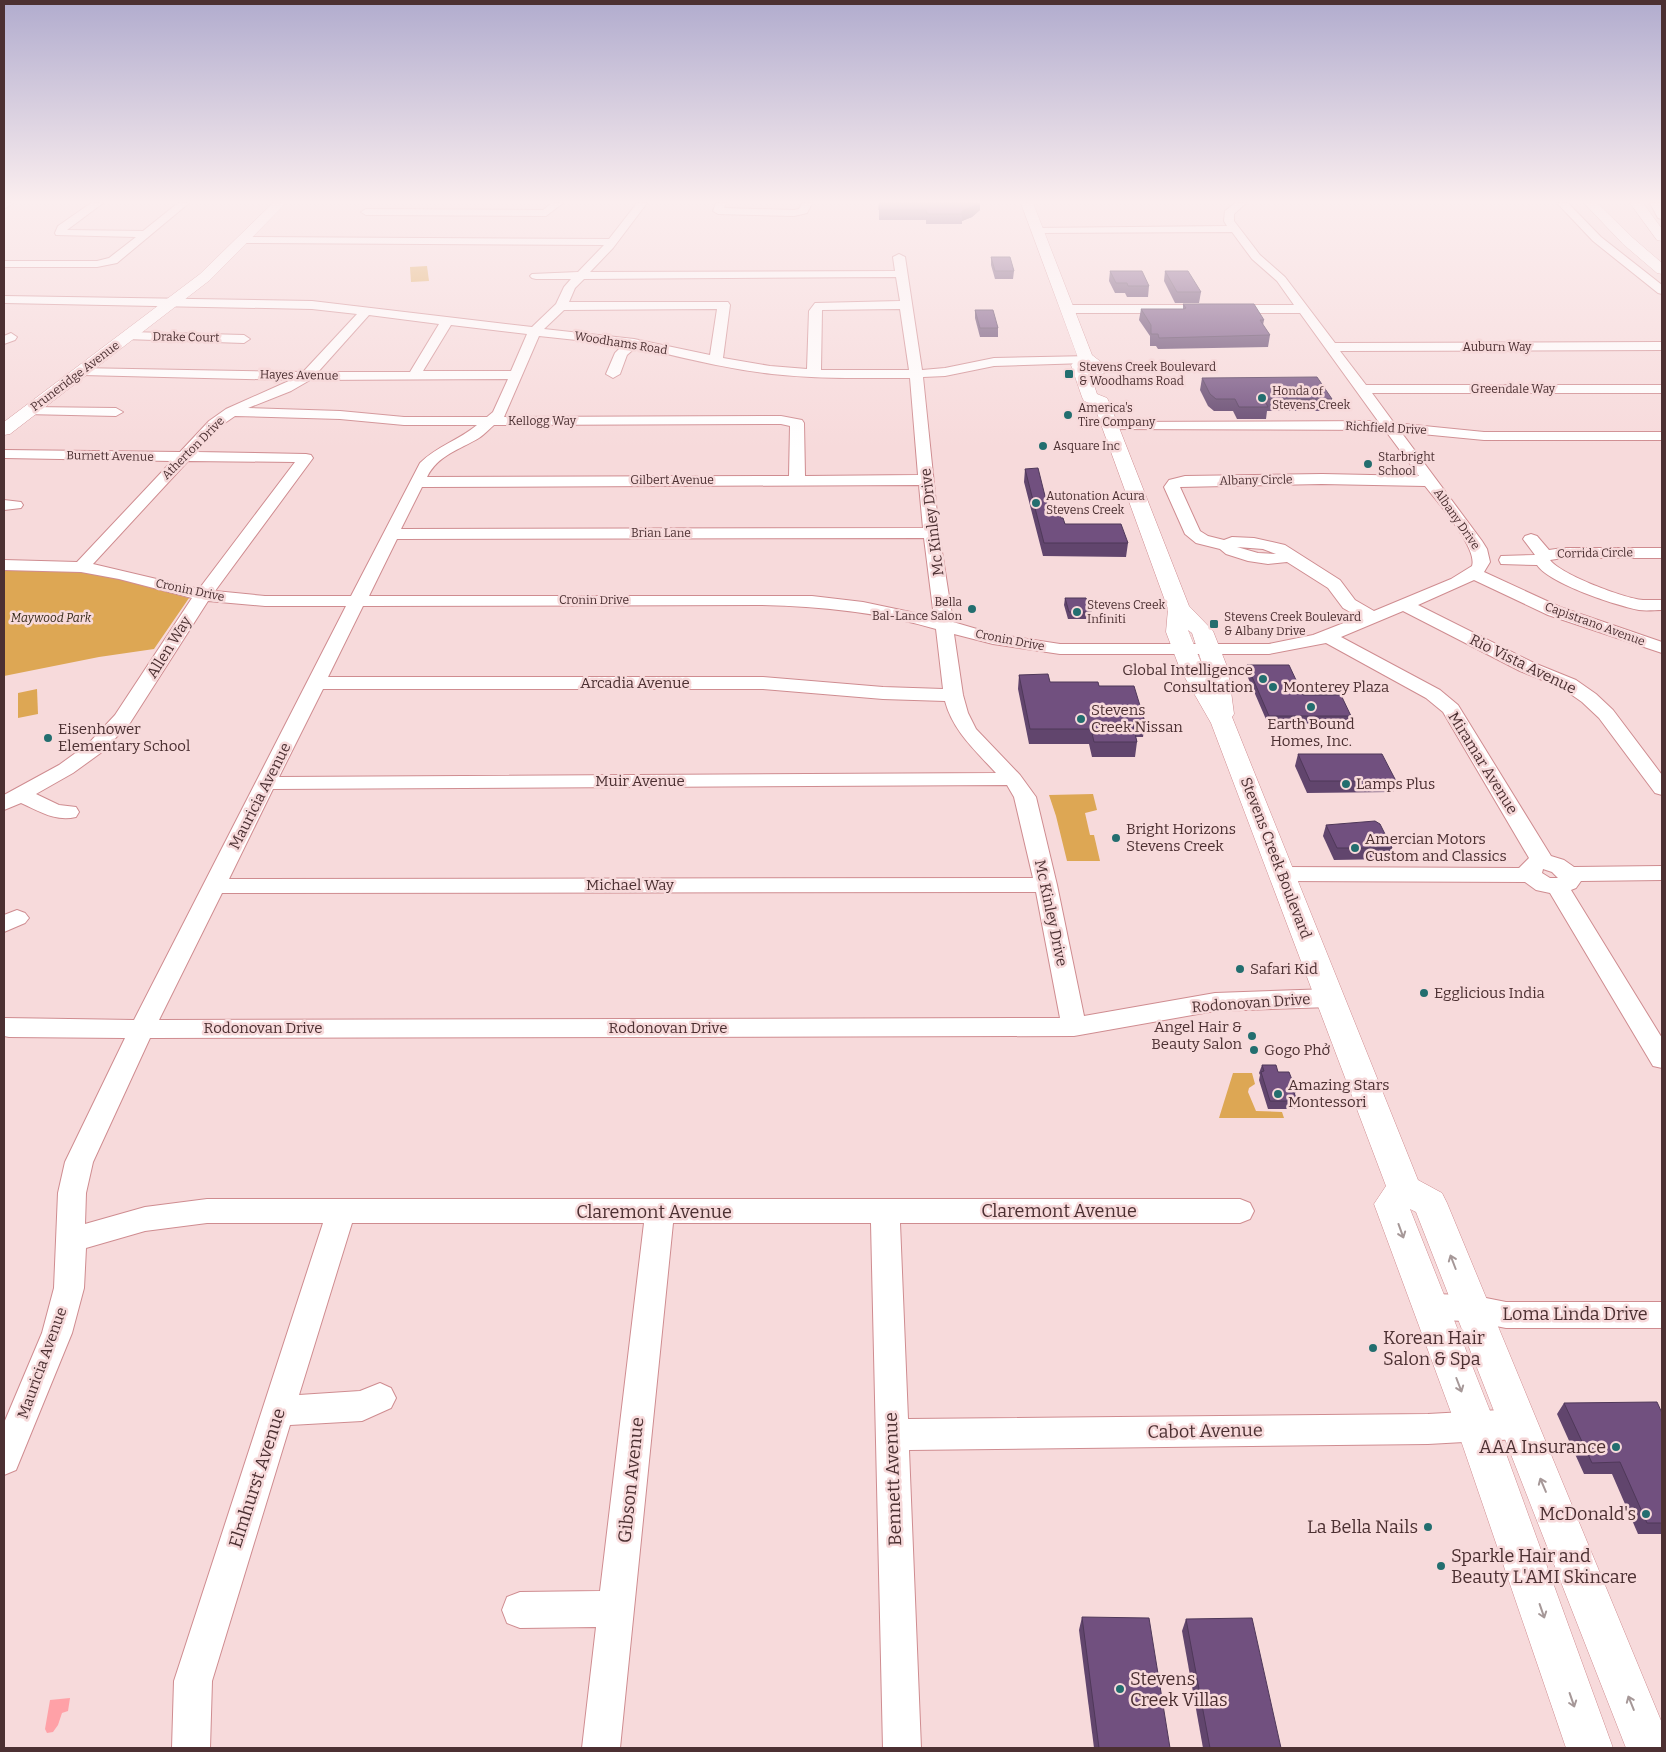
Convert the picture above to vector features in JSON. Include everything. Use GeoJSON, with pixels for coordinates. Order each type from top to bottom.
{"type":"FeatureCollection","features":[{"type":"Feature","properties":{"kind":"main road","name":"Pruneridge Avenue"},"geometry":{"type":"LineString","coordinates":[[4,430],[195,285]]}},
{"type":"Feature","properties":{"kind":"main road","name":"Stevens Creek Boulevard"},"geometry":{"type":"LineString","coordinates":[[1058,285],[1086,359],[1079,365],[1090,397],[1101,402],[1179,609],[1202,631],[1217,670],[1224,723]]}},
{"type":"Feature","properties":{"kind":"main road","name":"Stevens Creek Boulevard"},"geometry":{"type":"LineString","coordinates":[[1179,609],[1177,632],[1190,669],[1224,723],[1404,1189]]}},
{"type":"Feature","properties":{"kind":"main road"},"geometry":{"type":"LineString","coordinates":[[1592,1745],[1497,1425],[1471,1308],[1430,1203],[1404,1189],[1391,1204],[1429,1307],[1497,1425],[1649,1748]]}},
{"type":"Feature","properties":{"kind":"street","name":"Mauricia Avenue"},"geometry":{"type":"LineString","coordinates":[[4,1459],[57,1333],[69,1288],[72,1193],[80,1162],[142,1029],[425,466],[436,455],[475,434],[499,414],[535,331],[561,306],[572,285]]}},
{"type":"Feature","properties":{"kind":"street","name":"Mc Kinley Drive"},"geometry":{"type":"LineString","coordinates":[[903,285],[916,374],[931,533],[953,695],[958,713],[968,732],[1013,779],[1025,797],[1046,885],[1074,1027]]}},
{"type":"Feature","properties":{"kind":"street","name":"Albany Drive"},"geometry":{"type":"LineString","coordinates":[[1183,650],[1288,647],[1328,637],[1474,574],[1482,567],[1480,551],[1391,426],[1285,285]]}},
{"type":"Feature","properties":{"kind":"street","name":"Woodhams Road"},"geometry":{"type":"LineString","coordinates":[[4,299],[312,305],[634,343],[720,366],[814,374],[916,374],[945,372],[994,362],[1086,359]]}},
{"type":"Feature","properties":{"kind":"street"},"geometry":{"type":"LineString","coordinates":[[561,306],[724,305],[720,366]]}},
{"type":"Feature","properties":{"kind":"street"},"geometry":{"type":"LineString","coordinates":[[814,374],[815,311],[819,306],[906,305]]}},
{"type":"Feature","properties":{"kind":"street"},"geometry":{"type":"LineString","coordinates":[[1068,309],[1304,309]]}},
{"type":"Feature","properties":{"kind":"street","name":"Atherton Drive"},"geometry":{"type":"LineString","coordinates":[[81,567],[182,456],[214,424],[231,412],[286,388],[307,376],[366,311]]}},
{"type":"Feature","properties":{"kind":"street"},"geometry":{"type":"LineString","coordinates":[[414,375],[447,321]]}},
{"type":"Feature","properties":{"kind":"street","name":"Drake Court"},"geometry":{"type":"LineString","coordinates":[[129,336],[244,338]]}},
{"type":"Feature","properties":{"kind":"street"},"geometry":{"type":"LineString","coordinates":[[613,374],[621,353],[634,343]]}},
{"type":"Feature","properties":{"kind":"street","name":"Auburn Way"},"geometry":{"type":"LineString","coordinates":[[1331,347],[1662,346]]}},
{"type":"Feature","properties":{"kind":"street","name":"Hayes Avenue"},"geometry":{"type":"LineString","coordinates":[[82,371],[307,376],[515,376]]}},
{"type":"Feature","properties":{"kind":"street","name":"Greendale Way"},"geometry":{"type":"LineString","coordinates":[[1363,389],[1662,389]]}},
{"type":"Feature","properties":{"kind":"street"},"geometry":{"type":"LineString","coordinates":[[30,410],[116,412]]}},
{"type":"Feature","properties":{"kind":"street","name":"Kellogg Way"},"geometry":{"type":"LineString","coordinates":[[231,412],[340,415],[404,422],[781,420],[797,423],[797,480]]}},
{"type":"Feature","properties":{"kind":"street","name":"Richfield Drive"},"geometry":{"type":"LineString","coordinates":[[1110,426],[1391,426],[1484,436],[1662,436]]}},
{"type":"Feature","properties":{"kind":"street","name":"Burnett Avenue"},"geometry":{"type":"LineString","coordinates":[[4,454],[306,458]]}},
{"type":"Feature","properties":{"kind":"street","name":"Allen Way"},"geometry":{"type":"LineString","coordinates":[[12,800],[66,769],[95,748],[123,719],[202,595],[306,458]]}},
{"type":"Feature","properties":{"kind":"street","name":"Gilbert Avenue"},"geometry":{"type":"LineString","coordinates":[[417,482],[926,480]]}},
{"type":"Feature","properties":{"kind":"street","name":"Albany Circle"},"geometry":{"type":"LineString","coordinates":[[1366,621],[1338,611],[1332,605],[1334,591],[1288,556],[1283,559],[1272,560],[1234,553],[1227,546],[1202,540],[1193,534],[1172,487],[1174,483],[1185,480],[1430,481]]}},
{"type":"Feature","properties":{"kind":"street","name":"Brian Lane"},"geometry":{"type":"LineString","coordinates":[[390,534],[931,533]]}},
{"type":"Feature","properties":{"kind":"street"},"geometry":{"type":"LineString","coordinates":[[1628,536],[1642,553]]}},
{"type":"Feature","properties":{"kind":"street"},"geometry":{"type":"LineString","coordinates":[[1507,560],[1543,558],[1531,539]]}},
{"type":"Feature","properties":{"kind":"street","name":"Corrida Circle"},"geometry":{"type":"LineString","coordinates":[[1662,553],[1563,553],[1543,558],[1546,566],[1554,572],[1604,595],[1641,604],[1662,605]]}},
{"type":"Feature","properties":{"kind":"street","name":"Cronin Drive"},"geometry":{"type":"LineString","coordinates":[[4,565],[81,567],[120,574],[202,595],[265,601],[812,601],[863,607],[944,625],[993,639],[1060,649],[1183,650]]}},
{"type":"Feature","properties":{"kind":"street","name":"Capistrano Avenue"},"geometry":{"type":"LineString","coordinates":[[1474,574],[1554,611],[1662,648]]}},
{"type":"Feature","properties":{"kind":"street","name":"Rio Vista Avenue"},"geometry":{"type":"LineString","coordinates":[[1404,605],[1528,667],[1568,684],[1589,698],[1606,714],[1662,789]]}},
{"type":"Feature","properties":{"kind":"street","name":"Miramar Avenue"},"geometry":{"type":"LineString","coordinates":[[1328,637],[1433,694],[1451,709],[1537,868]]}},
{"type":"Feature","properties":{"kind":"street","name":"Arcadia Avenue"},"geometry":{"type":"LineString","coordinates":[[317,683],[791,684],[858,691],[953,695]]}},
{"type":"Feature","properties":{"kind":"street","name":"Muir Avenue"},"geometry":{"type":"LineString","coordinates":[[267,783],[1013,779]]}},
{"type":"Feature","properties":{"kind":"street"},"geometry":{"type":"LineString","coordinates":[[12,800],[55,811],[68,812]]}},
{"type":"Feature","properties":{"kind":"street"},"geometry":{"type":"LineString","coordinates":[[1283,874],[1560,867],[1564,881],[1662,1058]]}},
{"type":"Feature","properties":{"kind":"street"},"geometry":{"type":"LineString","coordinates":[[1564,881],[1662,873]]}},
{"type":"Feature","properties":{"kind":"street","name":"Michael Way"},"geometry":{"type":"LineString","coordinates":[[215,886],[1046,885]]}},
{"type":"Feature","properties":{"kind":"street","name":"Rodonovan Drive"},"geometry":{"type":"LineString","coordinates":[[4,1027],[142,1029],[1074,1027],[1215,1002],[1330,998]]}},
{"type":"Feature","properties":{"kind":"street","name":"Claremont Avenue"},"geometry":{"type":"LineString","coordinates":[[72,1240],[145,1219],[207,1211],[660,1212],[885,1210],[1240,1212]]}},
{"type":"Feature","properties":{"kind":"street","name":"Bennett Avenue"},"geometry":{"type":"LineString","coordinates":[[885,1210],[902,1748]]}},
{"type":"Feature","properties":{"kind":"street","name":"Elmhurst Avenue"},"geometry":{"type":"LineString","coordinates":[[191,1748],[193,1681],[341,1211]]}},
{"type":"Feature","properties":{"kind":"street","name":"Gibson Avenue"},"geometry":{"type":"LineString","coordinates":[[601,1748],[660,1212]]}},
{"type":"Feature","properties":{"kind":"street","name":"Loma Linda Drive"},"geometry":{"type":"LineString","coordinates":[[1429,1307],[1471,1308],[1506,1315],[1662,1314]]}},
{"type":"Feature","properties":{"kind":"street"},"geometry":{"type":"LineString","coordinates":[[279,1411],[362,1406],[380,1398]]}},
{"type":"Feature","properties":{"kind":"street","name":"Cabot Avenue"},"geometry":{"type":"LineString","coordinates":[[891,1435],[1428,1429],[1497,1425]]}},
{"type":"Feature","properties":{"kind":"street"},"geometry":{"type":"LineString","coordinates":[[520,1610],[617,1609]]}},
{"type":"Feature","properties":{"kind":"green space","name":"Maywood Park"},"geometry":{"type":"Polygon","coordinates":[[[4,570],[92,572],[189,598],[154,649],[99,657],[4,676],[4,570]]]}},
{"type":"Feature","properties":{"kind":"green space"},"geometry":{"type":"Polygon","coordinates":[[[37,689],[38,714],[18,718],[18,693],[37,689]]]}},
{"type":"Feature","properties":{"kind":"green space"},"geometry":{"type":"Polygon","coordinates":[[[1093,794],[1097,810],[1085,813],[1090,835],[1094,835],[1100,861],[1067,861],[1049,795],[1093,794]]]}},
{"type":"Feature","properties":{"kind":"green space"},"geometry":{"type":"Polygon","coordinates":[[[1233,1073],[1252,1073],[1255,1084],[1249,1088],[1248,1092],[1256,1111],[1282,1112],[1284,1118],[1219,1118],[1233,1073]]]}},
{"type":"Feature","properties":{"kind":"shaded area"},"geometry":{"type":"Polygon","coordinates":[[[70,1698],[68,1711],[62,1713],[58,1725],[53,1732],[47,1733],[45,1729],[50,1700],[70,1698]]]}},
{"type":"Feature","properties":{"kind":"building"},"geometry":{"type":"Polygon","coordinates":[[[1128,285],[1149,286],[1128,286],[1128,285]]]}},
{"type":"Feature","properties":{"kind":"building"},"geometry":{"type":"Polygon","coordinates":[[[1173,285],[1197,285],[1201,292],[1177,292],[1173,285]]]}},
{"type":"Feature","properties":{"kind":"building"},"geometry":{"type":"Polygon","coordinates":[[[1183,304],[1254,304],[1264,320],[1260,320],[1270,335],[1159,338],[1158,334],[1151,334],[1151,325],[1141,309],[1184,309],[1186,308],[1183,304]]]}},
{"type":"Feature","properties":{"kind":"building"},"geometry":{"type":"Polygon","coordinates":[[[975,310],[993,310],[998,328],[980,328],[975,310]]]}},
{"type":"Feature","properties":{"kind":"building"},"geometry":{"type":"Polygon","coordinates":[[[1317,377],[1332,399],[1264,399],[1268,407],[1239,407],[1235,399],[1216,399],[1210,394],[1202,378],[1317,377]]]}},
{"type":"Feature","properties":{"kind":"building"},"geometry":{"type":"Polygon","coordinates":[[[1038,468],[1049,512],[1059,512],[1065,524],[1121,524],[1128,543],[1044,543],[1025,469],[1038,468]]]}},
{"type":"Feature","properties":{"kind":"building"},"geometry":{"type":"Polygon","coordinates":[[[1065,598],[1086,598],[1091,612],[1069,612],[1065,598]]]}},
{"type":"Feature","properties":{"kind":"building","name":"Monterey Plaza"},"geometry":{"type":"Polygon","coordinates":[[[1247,665],[1289,665],[1303,695],[1341,695],[1351,716],[1269,716],[1247,665]]]}},
{"type":"Feature","properties":{"kind":"building","name":"Stevens Creek Nissan"},"geometry":{"type":"Polygon","coordinates":[[[1048,674],[1050,682],[1098,682],[1099,686],[1134,686],[1145,722],[1132,722],[1137,742],[1094,742],[1091,729],[1030,729],[1019,675],[1048,674]]]}},
{"type":"Feature","properties":{"kind":"building"},"geometry":{"type":"Polygon","coordinates":[[[1298,754],[1382,754],[1396,781],[1310,781],[1298,754]]]}},
{"type":"Feature","properties":{"kind":"building"},"geometry":{"type":"Polygon","coordinates":[[[1375,821],[1380,824],[1392,848],[1337,848],[1326,825],[1375,821]]]}},
{"type":"Feature","properties":{"kind":"building","name":"Amazing Stars Montessori"},"geometry":{"type":"Polygon","coordinates":[[[1262,1065],[1276,1065],[1278,1072],[1289,1072],[1296,1090],[1293,1090],[1297,1101],[1270,1101],[1261,1072],[1264,1071],[1262,1065]]]}},
{"type":"Feature","properties":{"kind":"building","name":"AAA Insurance"},"geometry":{"type":"Polygon","coordinates":[[[1657,1402],[1662,1413],[1662,1523],[1647,1523],[1620,1462],[1592,1463],[1564,1403],[1657,1402]]]}},
{"type":"Feature","properties":{"kind":"building","name":"Stevens Creek Villas"},"geometry":{"type":"Polygon","coordinates":[[[1082,1617],[1149,1618],[1170,1748],[1099,1748],[1082,1617]]]}},
{"type":"Feature","properties":{"kind":"building","name":"Stevens Creek Villas"},"geometry":{"type":"Polygon","coordinates":[[[1252,1618],[1281,1748],[1210,1748],[1186,1619],[1252,1618]]]}},
{"type":"Feature","properties":{"kind":"place","name":"Stevens Creek Boulevard & Woodhams Road"},"geometry":{"type":"Point","coordinates":[1069,374]}},
{"type":"Feature","properties":{"kind":"place","name":"Honda of Stevens Creek"},"geometry":{"type":"Point","coordinates":[1262,398]}},
{"type":"Feature","properties":{"kind":"place","name":"America's Tire Company"},"geometry":{"type":"Point","coordinates":[1068,415]}},
{"type":"Feature","properties":{"kind":"place","name":"Asquare Inc"},"geometry":{"type":"Point","coordinates":[1043,446]}},
{"type":"Feature","properties":{"kind":"place","name":"Starbright School"},"geometry":{"type":"Point","coordinates":[1368,464]}},
{"type":"Feature","properties":{"kind":"place","name":"Autonation Acura Stevens Creek"},"geometry":{"type":"Point","coordinates":[1036,503]}},
{"type":"Feature","properties":{"kind":"place","name":"Bella Bal-Lance Salon"},"geometry":{"type":"Point","coordinates":[972,609]}},
{"type":"Feature","properties":{"kind":"place","name":"Stevens Creek Infiniti"},"geometry":{"type":"Point","coordinates":[1077,612]}},
{"type":"Feature","properties":{"kind":"place","name":"Stevens Creek Boulevard & Albany Drive"},"geometry":{"type":"Point","coordinates":[1214,624]}},
{"type":"Feature","properties":{"kind":"place","name":"Global Intelligence Consultation"},"geometry":{"type":"Point","coordinates":[1263,679]}},
{"type":"Feature","properties":{"kind":"place","name":"Monterey Plaza"},"geometry":{"type":"Point","coordinates":[1273,687]}},
{"type":"Feature","properties":{"kind":"place","name":"Earth Bound Homes, Inc."},"geometry":{"type":"Point","coordinates":[1311,707]}},
{"type":"Feature","properties":{"kind":"place","name":"Stevens Creek Nissan"},"geometry":{"type":"Point","coordinates":[1081,719]}},
{"type":"Feature","properties":{"kind":"place","name":"Eisenhower Elementary School"},"geometry":{"type":"Point","coordinates":[48,738]}},
{"type":"Feature","properties":{"kind":"place","name":"Lamps Plus"},"geometry":{"type":"Point","coordinates":[1346,784]}},
{"type":"Feature","properties":{"kind":"place","name":"Bright Horizons Stevens Creek"},"geometry":{"type":"Point","coordinates":[1116,838]}},
{"type":"Feature","properties":{"kind":"place","name":"Amercian Motors Custom and Classics"},"geometry":{"type":"Point","coordinates":[1355,848]}},
{"type":"Feature","properties":{"kind":"place","name":"Safari Kid"},"geometry":{"type":"Point","coordinates":[1240,969]}},
{"type":"Feature","properties":{"kind":"place","name":"Egglicious India"},"geometry":{"type":"Point","coordinates":[1424,993]}},
{"type":"Feature","properties":{"kind":"place","name":"Angel Hair & Beauty Salon"},"geometry":{"type":"Point","coordinates":[1252,1036]}},
{"type":"Feature","properties":{"kind":"place","name":"Gogo Phở"},"geometry":{"type":"Point","coordinates":[1254,1050]}},
{"type":"Feature","properties":{"kind":"place","name":"Amazing Stars Montessori"},"geometry":{"type":"Point","coordinates":[1278,1094]}},
{"type":"Feature","properties":{"kind":"place","name":"Korean Hair Salon & Spa"},"geometry":{"type":"Point","coordinates":[1373,1348]}},
{"type":"Feature","properties":{"kind":"place","name":"AAA Insurance"},"geometry":{"type":"Point","coordinates":[1616,1447]}},
{"type":"Feature","properties":{"kind":"place","name":"McDonald's"},"geometry":{"type":"Point","coordinates":[1646,1514]}},
{"type":"Feature","properties":{"kind":"place","name":"La Bella Nails"},"geometry":{"type":"Point","coordinates":[1428,1527]}},
{"type":"Feature","properties":{"kind":"place","name":"Sparkle Hair and Beauty L'AMI Skincare"},"geometry":{"type":"Point","coordinates":[1441,1566]}},
{"type":"Feature","properties":{"kind":"place","name":"Stevens Creek Villas"},"geometry":{"type":"Point","coordinates":[1120,1689]}}]}
